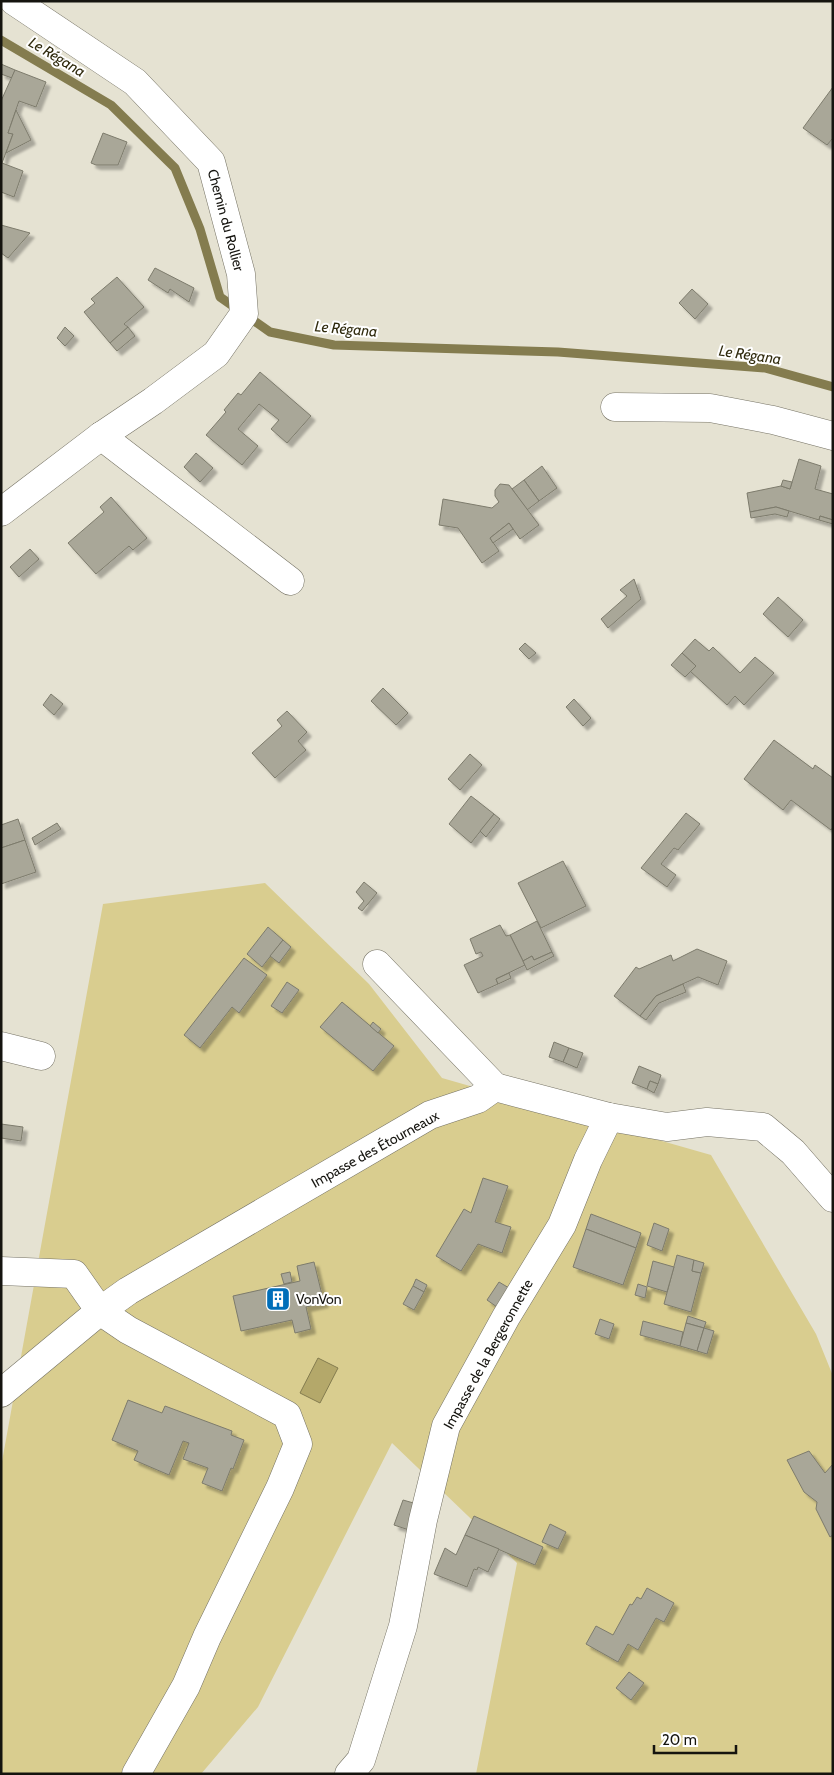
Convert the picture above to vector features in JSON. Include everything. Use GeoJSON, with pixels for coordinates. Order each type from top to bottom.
{"type":"FeatureCollection","features":[{"type":"Feature","properties":{"kind":"street","name":"Chemin du Rollier"},"geometry":{"type":"LineString","coordinates":[[1,512],[216,354],[244,314],[241,274],[211,162],[135,82],[14,1]]}},
{"type":"Feature","properties":{"kind":"street"},"geometry":{"type":"LineString","coordinates":[[615,407],[710,408],[773,420],[833,436]]}},
{"type":"Feature","properties":{"kind":"street"},"geometry":{"type":"LineString","coordinates":[[102,436],[290,580]]}},
{"type":"Feature","properties":{"kind":"street"},"geometry":{"type":"LineString","coordinates":[[376,964],[496,1087],[609,1117],[667,1127],[708,1122],[763,1127],[794,1152],[833,1198]]}},
{"type":"Feature","properties":{"kind":"street"},"geometry":{"type":"LineString","coordinates":[[1,1046],[41,1056]]}},
{"type":"Feature","properties":{"kind":"street","name":"Impasse des Étourneaux"},"geometry":{"type":"LineString","coordinates":[[1,1393],[100,1311],[128,1291],[430,1115],[478,1099],[496,1087]]}},
{"type":"Feature","properties":{"kind":"street","name":"Impasse de la Bergeronnette"},"geometry":{"type":"LineString","coordinates":[[349,1774],[361,1760],[404,1626],[423,1520],[446,1426],[506,1317],[562,1225],[588,1160],[609,1117]]}},
{"type":"Feature","properties":{"kind":"street"},"geometry":{"type":"LineString","coordinates":[[1,1270],[74,1274],[100,1311],[128,1330],[287,1415],[298,1444],[280,1488],[207,1637],[186,1686],[136,1774]]}},
{"type":"Feature","properties":{"kind":"shaded area"},"geometry":{"type":"Polygon","coordinates":[[[265,883],[369,984],[442,1078],[711,1155],[816,1334],[833,1376],[833,1774],[476,1774],[517,1563],[392,1443],[258,1707],[201,1774],[1,1774],[1,1467],[103,904],[265,883]]]}},
{"type":"Feature","properties":{"kind":"shaded area"},"geometry":{"type":"Polygon","coordinates":[[[318,1358],[338,1368],[320,1403],[300,1393],[318,1358]]]}},
{"type":"Feature","properties":{"kind":"building"},"geometry":{"type":"Polygon","coordinates":[[[1,64],[15,70],[12,78],[1,74],[1,64]]]}},
{"type":"Feature","properties":{"kind":"building"},"geometry":{"type":"Polygon","coordinates":[[[15,70],[46,82],[36,107],[19,101],[8,133],[13,134],[2,163],[23,171],[14,197],[1,192],[1,101],[15,70]]]}},
{"type":"Feature","properties":{"kind":"building"},"geometry":{"type":"Polygon","coordinates":[[[833,87],[833,138],[827,145],[803,128],[833,87]]]}},
{"type":"Feature","properties":{"kind":"building"},"geometry":{"type":"Polygon","coordinates":[[[16,110],[31,140],[6,153],[13,134],[8,133],[16,110]]]}},
{"type":"Feature","properties":{"kind":"building"},"geometry":{"type":"Polygon","coordinates":[[[103,133],[127,142],[118,165],[96,165],[91,163],[103,133]]]}},
{"type":"Feature","properties":{"kind":"building"},"geometry":{"type":"Polygon","coordinates":[[[1,225],[30,233],[8,258],[1,253],[1,225]]]}},
{"type":"Feature","properties":{"kind":"building"},"geometry":{"type":"Polygon","coordinates":[[[155,268],[194,288],[189,302],[170,289],[168,293],[148,280],[155,268]]]}},
{"type":"Feature","properties":{"kind":"building"},"geometry":{"type":"Polygon","coordinates":[[[117,277],[144,307],[124,324],[128,327],[110,343],[84,312],[95,303],[91,299],[117,277]]]}},
{"type":"Feature","properties":{"kind":"building"},"geometry":{"type":"Polygon","coordinates":[[[692,289],[708,304],[695,319],[679,303],[692,289]]]}},
{"type":"Feature","properties":{"kind":"building"},"geometry":{"type":"Polygon","coordinates":[[[65,327],[74,336],[65,346],[57,338],[65,327]]]}},
{"type":"Feature","properties":{"kind":"building"},"geometry":{"type":"Polygon","coordinates":[[[128,327],[135,336],[117,351],[110,343],[128,327]]]}},
{"type":"Feature","properties":{"kind":"building"},"geometry":{"type":"Polygon","coordinates":[[[260,372],[311,416],[287,443],[271,429],[279,420],[259,404],[238,429],[258,446],[242,465],[206,435],[226,412],[224,410],[238,393],[241,395],[260,372]]]}},
{"type":"Feature","properties":{"kind":"building"},"geometry":{"type":"Polygon","coordinates":[[[196,453],[213,468],[200,482],[184,467],[196,453]]]}},
{"type":"Feature","properties":{"kind":"building"},"geometry":{"type":"Polygon","coordinates":[[[799,459],[821,466],[815,489],[833,494],[833,520],[820,516],[819,520],[776,507],[750,512],[747,493],[781,486],[790,489],[799,459]]]}},
{"type":"Feature","properties":{"kind":"building"},"geometry":{"type":"Polygon","coordinates":[[[542,466],[557,488],[539,501],[524,480],[542,466]]]}},
{"type":"Feature","properties":{"kind":"building"},"geometry":{"type":"Polygon","coordinates":[[[524,480],[539,501],[527,510],[512,489],[524,480]]]}},
{"type":"Feature","properties":{"kind":"building"},"geometry":{"type":"Polygon","coordinates":[[[783,480],[792,482],[790,489],[781,486],[783,480]]]}},
{"type":"Feature","properties":{"kind":"building"},"geometry":{"type":"Polygon","coordinates":[[[500,484],[509,485],[539,525],[520,539],[509,523],[490,538],[499,551],[482,563],[458,528],[439,525],[443,499],[492,508],[499,502],[495,496],[495,490],[500,484]]]}},
{"type":"Feature","properties":{"kind":"building"},"geometry":{"type":"Polygon","coordinates":[[[111,497],[147,538],[133,550],[129,546],[96,574],[68,543],[104,512],[100,507],[111,497]]]}},
{"type":"Feature","properties":{"kind":"building"},"geometry":{"type":"Polygon","coordinates":[[[776,507],[789,511],[787,517],[775,514],[751,518],[750,512],[776,507]]]}},
{"type":"Feature","properties":{"kind":"building"},"geometry":{"type":"Polygon","coordinates":[[[820,516],[833,520],[833,524],[819,520],[820,516]]]}},
{"type":"Feature","properties":{"kind":"building"},"geometry":{"type":"Polygon","coordinates":[[[509,523],[513,529],[493,543],[490,538],[509,523]]]}},
{"type":"Feature","properties":{"kind":"building"},"geometry":{"type":"Polygon","coordinates":[[[30,549],[39,559],[19,577],[10,567],[30,549]]]}},
{"type":"Feature","properties":{"kind":"building"},"geometry":{"type":"Polygon","coordinates":[[[634,579],[641,599],[608,628],[601,619],[627,596],[620,590],[634,579]]]}},
{"type":"Feature","properties":{"kind":"building"},"geometry":{"type":"Polygon","coordinates":[[[778,597],[803,620],[788,637],[763,614],[778,597]]]}},
{"type":"Feature","properties":{"kind":"building"},"geometry":{"type":"Polygon","coordinates":[[[695,639],[709,651],[713,647],[740,673],[755,657],[774,673],[744,705],[735,696],[727,705],[690,671],[696,666],[682,653],[695,639]]]}},
{"type":"Feature","properties":{"kind":"building"},"geometry":{"type":"Polygon","coordinates":[[[525,643],[536,653],[529,659],[519,649],[525,643]]]}},
{"type":"Feature","properties":{"kind":"building"},"geometry":{"type":"Polygon","coordinates":[[[682,653],[696,666],[685,677],[671,665],[682,653]]]}},
{"type":"Feature","properties":{"kind":"building"},"geometry":{"type":"Polygon","coordinates":[[[383,688],[408,713],[396,725],[371,701],[383,688]]]}},
{"type":"Feature","properties":{"kind":"building"},"geometry":{"type":"Polygon","coordinates":[[[51,694],[63,704],[54,715],[43,705],[51,694]]]}},
{"type":"Feature","properties":{"kind":"building"},"geometry":{"type":"Polygon","coordinates":[[[574,699],[591,718],[583,726],[566,707],[574,699]]]}},
{"type":"Feature","properties":{"kind":"building"},"geometry":{"type":"Polygon","coordinates":[[[287,711],[307,732],[298,741],[306,750],[275,778],[252,753],[282,726],[277,720],[287,711]]]}},
{"type":"Feature","properties":{"kind":"building"},"geometry":{"type":"Polygon","coordinates":[[[774,740],[813,769],[815,765],[833,778],[833,827],[831,830],[791,800],[783,810],[744,779],[774,740]]]}},
{"type":"Feature","properties":{"kind":"building"},"geometry":{"type":"Polygon","coordinates":[[[470,754],[482,765],[460,790],[448,779],[470,754]]]}},
{"type":"Feature","properties":{"kind":"building"},"geometry":{"type":"Polygon","coordinates":[[[471,796],[494,814],[471,843],[449,824],[471,796]]]}},
{"type":"Feature","properties":{"kind":"building"},"geometry":{"type":"Polygon","coordinates":[[[686,813],[700,824],[678,850],[674,848],[661,864],[676,875],[667,887],[641,868],[686,813]]]}},
{"type":"Feature","properties":{"kind":"building"},"geometry":{"type":"Polygon","coordinates":[[[494,814],[500,819],[486,837],[480,831],[494,814]]]}},
{"type":"Feature","properties":{"kind":"building"},"geometry":{"type":"Polygon","coordinates":[[[18,819],[25,840],[1,848],[1,825],[18,819]]]}},
{"type":"Feature","properties":{"kind":"building"},"geometry":{"type":"Polygon","coordinates":[[[57,823],[61,829],[35,845],[32,838],[57,823]]]}},
{"type":"Feature","properties":{"kind":"building"},"geometry":{"type":"Polygon","coordinates":[[[25,840],[36,872],[1,884],[1,848],[25,840]]]}},
{"type":"Feature","properties":{"kind":"building"},"geometry":{"type":"Polygon","coordinates":[[[563,861],[586,906],[541,928],[518,883],[563,861]]]}},
{"type":"Feature","properties":{"kind":"building"},"geometry":{"type":"Polygon","coordinates":[[[364,882],[377,893],[362,911],[358,908],[364,901],[356,892],[364,882]]]}},
{"type":"Feature","properties":{"kind":"building"},"geometry":{"type":"Polygon","coordinates":[[[537,921],[552,952],[534,960],[532,956],[523,961],[510,935],[537,921]]]}},
{"type":"Feature","properties":{"kind":"building"},"geometry":{"type":"Polygon","coordinates":[[[500,925],[506,936],[510,935],[525,965],[496,979],[498,984],[478,993],[464,965],[483,956],[481,952],[476,954],[470,939],[500,925]]]}},
{"type":"Feature","properties":{"kind":"building"},"geometry":{"type":"Polygon","coordinates":[[[268,927],[283,940],[262,967],[247,954],[268,927]]]}},
{"type":"Feature","properties":{"kind":"building"},"geometry":{"type":"Polygon","coordinates":[[[283,940],[291,947],[279,963],[270,956],[283,940]]]}},
{"type":"Feature","properties":{"kind":"building"},"geometry":{"type":"Polygon","coordinates":[[[697,949],[727,961],[718,985],[698,977],[656,996],[640,1016],[614,996],[636,967],[639,969],[671,955],[673,961],[697,949]]]}},
{"type":"Feature","properties":{"kind":"building"},"geometry":{"type":"Polygon","coordinates":[[[552,952],[554,956],[527,970],[523,961],[532,956],[534,960],[552,952]]]}},
{"type":"Feature","properties":{"kind":"building"},"geometry":{"type":"Polygon","coordinates":[[[244,958],[267,975],[239,1013],[232,1007],[200,1048],[184,1035],[244,958]]]}},
{"type":"Feature","properties":{"kind":"building"},"geometry":{"type":"Polygon","coordinates":[[[509,973],[511,978],[498,984],[496,979],[509,973]]]}},
{"type":"Feature","properties":{"kind":"building"},"geometry":{"type":"Polygon","coordinates":[[[287,982],[299,990],[282,1013],[271,1006],[287,982]]]}},
{"type":"Feature","properties":{"kind":"building"},"geometry":{"type":"Polygon","coordinates":[[[683,984],[686,992],[659,1003],[646,1020],[640,1016],[656,996],[683,984]]]}},
{"type":"Feature","properties":{"kind":"building"},"geometry":{"type":"Polygon","coordinates":[[[342,1002],[394,1046],[373,1071],[320,1027],[342,1002]]]}},
{"type":"Feature","properties":{"kind":"building"},"geometry":{"type":"Polygon","coordinates":[[[373,1022],[381,1029],[378,1033],[370,1026],[373,1022]]]}},
{"type":"Feature","properties":{"kind":"building"},"geometry":{"type":"Polygon","coordinates":[[[554,1042],[569,1048],[563,1062],[549,1057],[554,1042]]]}},
{"type":"Feature","properties":{"kind":"building"},"geometry":{"type":"Polygon","coordinates":[[[569,1048],[583,1053],[577,1068],[563,1062],[569,1048]]]}},
{"type":"Feature","properties":{"kind":"building"},"geometry":{"type":"Polygon","coordinates":[[[639,1066],[661,1075],[658,1084],[650,1081],[647,1089],[632,1083],[639,1066]]]}},
{"type":"Feature","properties":{"kind":"building"},"geometry":{"type":"Polygon","coordinates":[[[650,1081],[658,1084],[654,1093],[647,1089],[650,1081]]]}},
{"type":"Feature","properties":{"kind":"building"},"geometry":{"type":"Polygon","coordinates":[[[1,1124],[23,1127],[21,1141],[1,1138],[1,1124]]]}},
{"type":"Feature","properties":{"kind":"building"},"geometry":{"type":"Polygon","coordinates":[[[483,1178],[508,1186],[495,1222],[511,1227],[502,1253],[478,1244],[461,1271],[436,1256],[464,1209],[471,1213],[483,1178]]]}},
{"type":"Feature","properties":{"kind":"building"},"geometry":{"type":"Polygon","coordinates":[[[591,1214],[641,1233],[636,1248],[586,1229],[591,1214]]]}},
{"type":"Feature","properties":{"kind":"building"},"geometry":{"type":"Polygon","coordinates":[[[654,1223],[669,1229],[662,1251],[647,1245],[654,1223]]]}},
{"type":"Feature","properties":{"kind":"building"},"geometry":{"type":"Polygon","coordinates":[[[586,1229],[636,1248],[623,1285],[573,1267],[586,1229]]]}},
{"type":"Feature","properties":{"kind":"building"},"geometry":{"type":"Polygon","coordinates":[[[677,1255],[694,1260],[692,1271],[701,1273],[691,1312],[664,1304],[677,1255]]]}},
{"type":"Feature","properties":{"kind":"building"},"geometry":{"type":"Polygon","coordinates":[[[694,1260],[704,1263],[701,1273],[692,1271],[694,1260]]]}},
{"type":"Feature","properties":{"kind":"building"},"geometry":{"type":"Polygon","coordinates":[[[653,1261],[674,1267],[667,1292],[647,1286],[653,1261]]]}},
{"type":"Feature","properties":{"kind":"building","name":"VonVon"},"geometry":{"type":"Polygon","coordinates":[[[314,1262],[324,1303],[306,1307],[311,1329],[295,1333],[292,1320],[241,1331],[233,1296],[300,1281],[297,1266],[314,1262]]]}},
{"type":"Feature","properties":{"kind":"building"},"geometry":{"type":"Polygon","coordinates":[[[290,1272],[292,1282],[284,1284],[281,1274],[290,1272]]]}},
{"type":"Feature","properties":{"kind":"building"},"geometry":{"type":"Polygon","coordinates":[[[416,1279],[427,1285],[424,1292],[413,1286],[416,1279]]]}},
{"type":"Feature","properties":{"kind":"building"},"geometry":{"type":"Polygon","coordinates":[[[499,1282],[509,1288],[497,1307],[487,1300],[499,1282]]]}},
{"type":"Feature","properties":{"kind":"building"},"geometry":{"type":"Polygon","coordinates":[[[638,1284],[647,1287],[645,1298],[635,1295],[638,1284]]]}},
{"type":"Feature","properties":{"kind":"building"},"geometry":{"type":"Polygon","coordinates":[[[413,1286],[424,1292],[414,1310],[403,1304],[413,1286]]]}},
{"type":"Feature","properties":{"kind":"building"},"geometry":{"type":"Polygon","coordinates":[[[688,1316],[706,1322],[704,1328],[686,1323],[688,1316]]]}},
{"type":"Feature","properties":{"kind":"building"},"geometry":{"type":"Polygon","coordinates":[[[600,1319],[614,1324],[609,1339],[595,1334],[600,1319]]]}},
{"type":"Feature","properties":{"kind":"building"},"geometry":{"type":"Polygon","coordinates":[[[643,1321],[683,1332],[680,1346],[640,1335],[643,1321]]]}},
{"type":"Feature","properties":{"kind":"building"},"geometry":{"type":"Polygon","coordinates":[[[686,1323],[704,1328],[697,1351],[680,1346],[686,1323]]]}},
{"type":"Feature","properties":{"kind":"building"},"geometry":{"type":"Polygon","coordinates":[[[704,1328],[714,1331],[707,1354],[697,1351],[704,1328]]]}},
{"type":"Feature","properties":{"kind":"building"},"geometry":{"type":"Polygon","coordinates":[[[128,1400],[162,1413],[165,1406],[232,1431],[231,1435],[244,1440],[222,1491],[202,1483],[208,1468],[183,1459],[189,1443],[183,1441],[169,1475],[134,1460],[138,1451],[112,1440],[128,1400]]]}},
{"type":"Feature","properties":{"kind":"building"},"geometry":{"type":"Polygon","coordinates":[[[809,1451],[825,1473],[833,1464],[833,1535],[830,1537],[816,1509],[817,1502],[804,1492],[787,1460],[809,1451]]]}},
{"type":"Feature","properties":{"kind":"building"},"geometry":{"type":"Polygon","coordinates":[[[403,1500],[417,1504],[409,1530],[394,1525],[403,1500]]]}},
{"type":"Feature","properties":{"kind":"building"},"geometry":{"type":"Polygon","coordinates":[[[474,1516],[543,1547],[535,1565],[465,1535],[474,1516]]]}},
{"type":"Feature","properties":{"kind":"building"},"geometry":{"type":"Polygon","coordinates":[[[550,1524],[566,1532],[558,1549],[542,1542],[550,1524]]]}},
{"type":"Feature","properties":{"kind":"building"},"geometry":{"type":"Polygon","coordinates":[[[465,1535],[499,1549],[488,1572],[478,1567],[477,1570],[474,1569],[467,1587],[434,1574],[445,1548],[456,1555],[465,1535]]]}},
{"type":"Feature","properties":{"kind":"building"},"geometry":{"type":"Polygon","coordinates":[[[647,1588],[674,1603],[664,1622],[656,1618],[638,1650],[628,1644],[618,1662],[586,1644],[596,1626],[613,1635],[630,1604],[632,1605],[637,1597],[641,1599],[647,1588]]]}},
{"type":"Feature","properties":{"kind":"building"},"geometry":{"type":"Polygon","coordinates":[[[629,1672],[644,1683],[631,1700],[616,1688],[629,1672]]]}},
{"type":"Feature","properties":{"kind":"waterway","name":"Le Régana"},"geometry":{"type":"LineString","coordinates":[[1,40],[111,105],[175,168],[200,229],[220,297],[270,332],[334,345],[558,352],[765,368],[833,387]]}},
{"type":"Feature","properties":{"kind":"place","name":"VonVon"},"geometry":{"type":"Point","coordinates":[278,1299]}}]}
